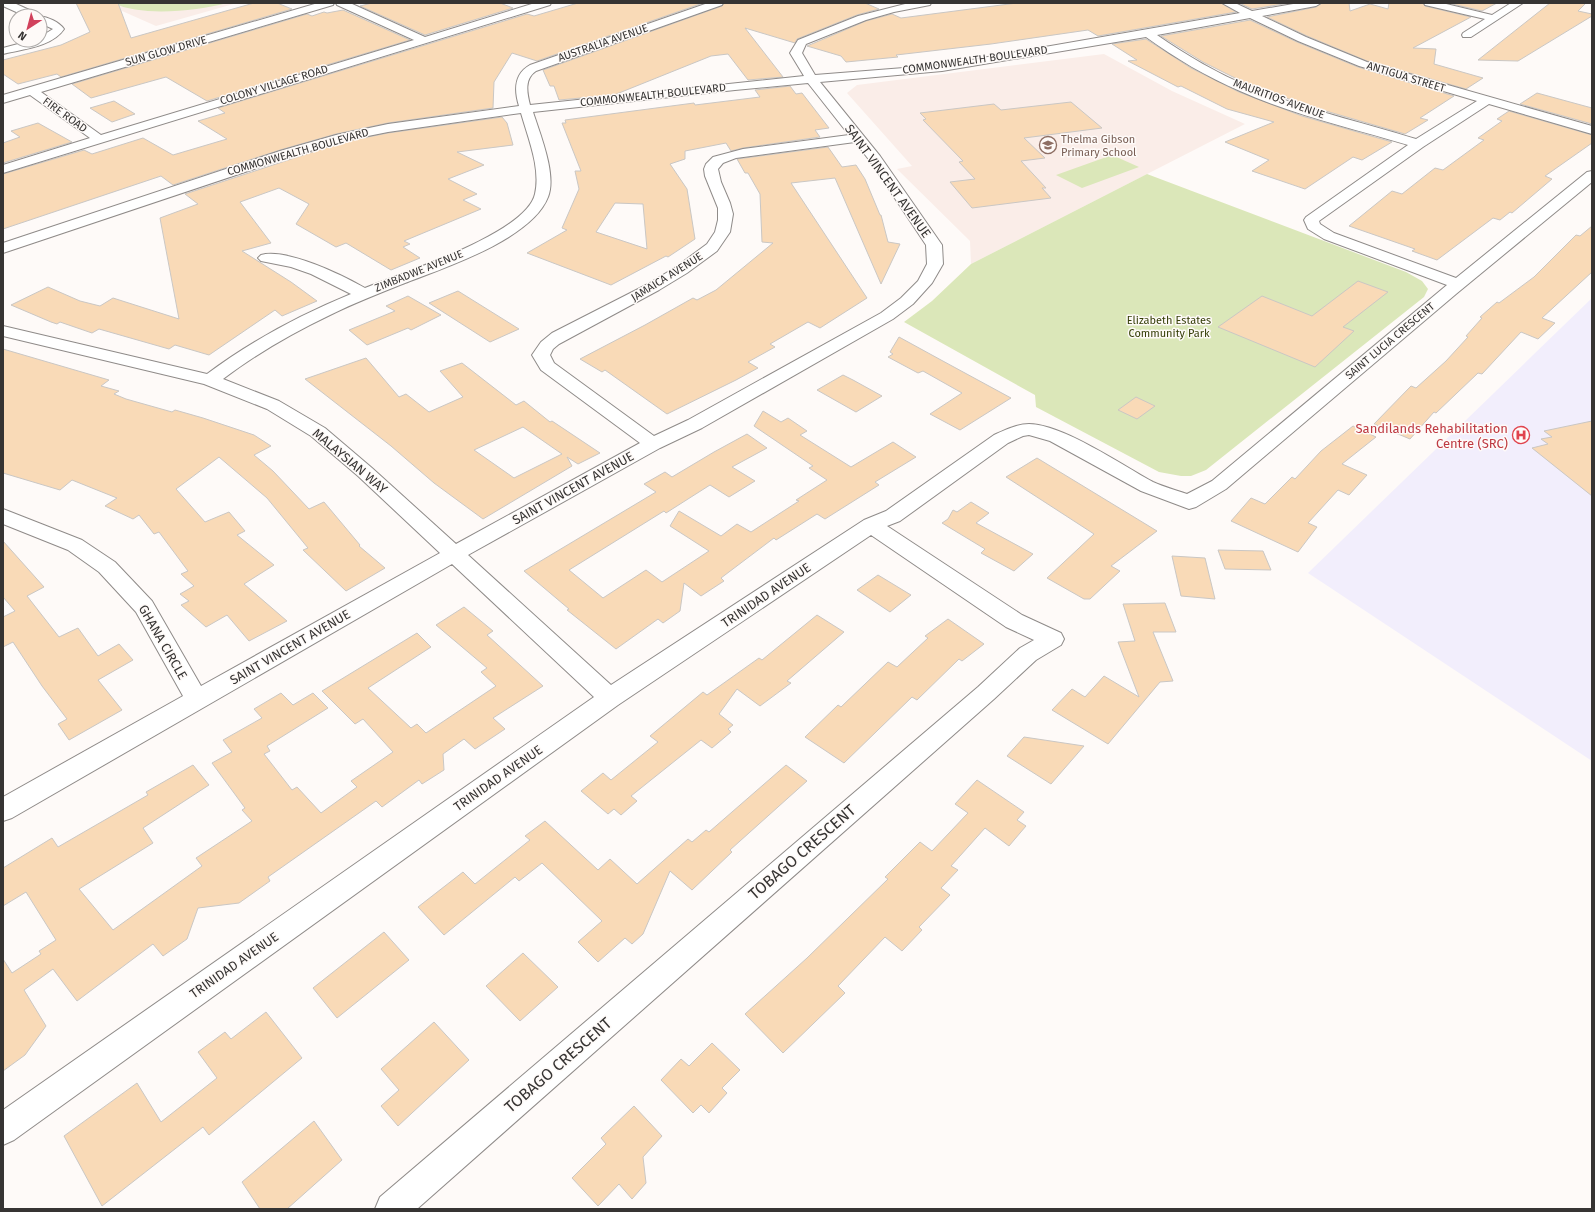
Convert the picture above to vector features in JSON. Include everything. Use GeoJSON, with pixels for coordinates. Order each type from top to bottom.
{"type":"FeatureCollection","features":[{"type":"Feature","properties":{"kind":"street"},"geometry":{"type":"LineString","coordinates":[[6,3],[17,8]]}},
{"type":"Feature","properties":{"kind":"street","name":"SUN GLOW DRIVE"},"geometry":{"type":"LineString","coordinates":[[3,100],[330,3]]}},
{"type":"Feature","properties":{"kind":"street"},"geometry":{"type":"LineString","coordinates":[[341,3],[423,40]]}},
{"type":"Feature","properties":{"kind":"street","name":"COLONY VILLAGE ROAD"},"geometry":{"type":"LineString","coordinates":[[3,168],[546,3]]}},
{"type":"Feature","properties":{"kind":"street","name":"AUSTRALIA AVENUE"},"geometry":{"type":"LineString","coordinates":[[525,109],[520,93],[522,84],[525,74],[537,66],[718,3]]}},
{"type":"Feature","properties":{"kind":"street","name":"SAINT VINCENT AVENUE"},"geometry":{"type":"LineString","coordinates":[[3,810],[454,554],[653,444],[702,420],[887,316],[907,301],[924,283],[935,264],[934,245],[859,138],[812,80],[796,53],[802,42],[862,18],[893,9],[926,3]]}},
{"type":"Feature","properties":{"kind":"street","name":"ANTIGUA STREET"},"geometry":{"type":"LineString","coordinates":[[1227,3],[1250,16],[1363,64],[1592,130]]}},
{"type":"Feature","properties":{"kind":"street","name":"COMMONWEALTH BOULEVARD"},"geometry":{"type":"LineString","coordinates":[[3,248],[229,172],[341,138],[388,128],[525,109],[735,86],[942,68],[1250,16],[1316,3]]}},
{"type":"Feature","properties":{"kind":"street"},"geometry":{"type":"LineString","coordinates":[[1429,3],[1493,18]]}},
{"type":"Feature","properties":{"kind":"street"},"geometry":{"type":"LineString","coordinates":[[1466,35],[1518,3]]}},
{"type":"Feature","properties":{"kind":"street"},"geometry":{"type":"LineString","coordinates":[[48,23],[57,27],[59,30],[57,33],[48,38]]}},
{"type":"Feature","properties":{"kind":"street","name":"MAURITIOS AVENUE"},"geometry":{"type":"LineString","coordinates":[[1148,33],[1176,54],[1246,89],[1285,103],[1418,144]]}},
{"type":"Feature","properties":{"kind":"street"},"geometry":{"type":"LineString","coordinates":[[3,51],[14,48]]}},
{"type":"Feature","properties":{"kind":"street","name":"FIRE ROAD"},"geometry":{"type":"LineString","coordinates":[[32,91],[99,139]]}},
{"type":"Feature","properties":{"kind":"street"},"geometry":{"type":"LineString","coordinates":[[1486,100],[1418,144],[1311,220],[1313,226],[1328,236],[1458,284],[1592,175]]}},
{"type":"Feature","properties":{"kind":"street","name":"ZIMBADWE AVENUE"},"geometry":{"type":"LineString","coordinates":[[210,380],[233,361],[268,340],[363,294],[448,260],[485,243],[527,216],[538,205],[544,184],[542,169],[525,109]]}},
{"type":"Feature","properties":{"kind":"street","name":"JAMAICA AVENUE"},"geometry":{"type":"LineString","coordinates":[[653,444],[547,366],[541,354],[544,349],[548,344],[561,336],[624,303],[678,272],[717,243],[725,220],[726,209],[710,170],[712,165],[717,160],[744,153],[859,138]]}},
{"type":"Feature","properties":{"kind":"street"},"geometry":{"type":"LineString","coordinates":[[266,258],[290,261],[309,266],[363,294]]}},
{"type":"Feature","properties":{"kind":"street","name":"SAINT LUCIA CRESCENT"},"geometry":{"type":"LineString","coordinates":[[1001,439],[1020,429],[1042,431],[1058,437],[1148,487],[1189,502],[1219,485],[1458,284]]}},
{"type":"Feature","properties":{"kind":"street","name":"MALAYSIAN WAY"},"geometry":{"type":"LineString","coordinates":[[3,331],[210,380],[274,405],[318,432],[365,472],[610,698]]}},
{"type":"Feature","properties":{"kind":"street","name":"TRINIDAD AVENUE"},"geometry":{"type":"LineString","coordinates":[[3,1129],[610,698],[871,526],[893,516],[1001,439]]}},
{"type":"Feature","properties":{"kind":"street","name":"GHANA CIRCLE"},"geometry":{"type":"LineString","coordinates":[[3,516],[75,545],[107,567],[144,607],[197,700]]}},
{"type":"Feature","properties":{"kind":"street","name":"TOBAGO CRESCENT"},"geometry":{"type":"LineString","coordinates":[[392,1209],[986,693],[1028,654],[1053,639],[1014,621],[871,526]]}},
{"type":"Feature","properties":{"kind":"shaded area"},"geometry":{"type":"Polygon","coordinates":[[[104,3],[237,3],[156,26],[104,3]]]}},
{"type":"Feature","properties":{"kind":"shaded area","name":"Thelma Gibson Primary School"},"geometry":{"type":"Polygon","coordinates":[[[1104,54],[1172,91],[1245,124],[971,264],[970,241],[897,169],[912,166],[847,93],[857,85],[1104,54]]]}},
{"type":"Feature","properties":{"kind":"shaded area","name":"Sandilands Rehabilitation Centre (SRC)"},"geometry":{"type":"Polygon","coordinates":[[[1592,298],[1592,761],[1308,573],[1592,298]]]}},
{"type":"Feature","properties":{"kind":"green space"},"geometry":{"type":"Polygon","coordinates":[[[113,3],[227,3],[185,10],[154,11],[139,10],[113,3]]]}},
{"type":"Feature","properties":{"kind":"green space"},"geometry":{"type":"Polygon","coordinates":[[[1112,155],[1139,167],[1082,188],[1056,175],[1112,155]]]}},
{"type":"Feature","properties":{"kind":"green space","name":"Elizabeth Estates Community Park"},"geometry":{"type":"Polygon","coordinates":[[[1147,174],[1406,272],[1422,281],[1428,289],[1424,297],[1206,470],[1191,476],[1181,476],[1159,472],[1036,407],[1035,395],[904,322],[932,301],[971,264],[1147,174]]]}},
{"type":"Feature","properties":{"kind":"building"},"geometry":{"type":"Polygon","coordinates":[[[76,3],[118,3],[131,38],[254,3],[277,3],[292,9],[61,77],[57,74],[18,84],[3,74],[3,60],[61,45],[90,32],[76,3]]]}},
{"type":"Feature","properties":{"kind":"building"},"geometry":{"type":"Polygon","coordinates":[[[372,3],[500,3],[513,8],[425,35],[360,6],[372,3]]]}},
{"type":"Feature","properties":{"kind":"building"},"geometry":{"type":"Polygon","coordinates":[[[578,3],[703,3],[537,61],[512,53],[494,82],[493,108],[388,123],[336,134],[280,150],[173,185],[161,176],[3,229],[3,174],[84,150],[92,154],[143,138],[173,155],[227,139],[198,121],[225,113],[218,108],[527,14],[534,16],[578,3]]]}},
{"type":"Feature","properties":{"kind":"building"},"geometry":{"type":"Polygon","coordinates":[[[724,3],[865,3],[879,9],[857,15],[797,39],[795,43],[745,28],[783,77],[748,80],[728,54],[711,56],[614,95],[559,100],[554,86],[550,86],[543,70],[722,6],[724,3]]]}},
{"type":"Feature","properties":{"kind":"building"},"geometry":{"type":"Polygon","coordinates":[[[1017,3],[1221,3],[1236,12],[1098,36],[1088,30],[991,44],[896,55],[898,57],[846,62],[841,56],[807,46],[866,21],[892,14],[901,18],[1017,3]]]}},
{"type":"Feature","properties":{"kind":"building"},"geometry":{"type":"Polygon","coordinates":[[[1239,3],[1290,3],[1252,9],[1239,3]]]}},
{"type":"Feature","properties":{"kind":"building"},"geometry":{"type":"Polygon","coordinates":[[[1322,3],[1349,3],[1350,11],[1370,4],[1388,9],[1389,3],[1423,3],[1425,6],[1471,17],[1413,48],[1436,49],[1434,64],[1483,78],[1466,89],[1367,61],[1307,36],[1267,17],[1316,7],[1322,3]]]}},
{"type":"Feature","properties":{"kind":"building"},"geometry":{"type":"Polygon","coordinates":[[[1448,3],[1497,3],[1482,11],[1448,3]]]}},
{"type":"Feature","properties":{"kind":"building"},"geometry":{"type":"Polygon","coordinates":[[[1550,3],[1586,3],[1578,11],[1592,14],[1592,16],[1518,61],[1478,60],[1550,3]]]}},
{"type":"Feature","properties":{"kind":"building"},"geometry":{"type":"Polygon","coordinates":[[[343,10],[410,40],[207,101],[166,77],[91,98],[72,84],[307,14],[312,16],[324,12],[327,13],[343,10]]]}},
{"type":"Feature","properties":{"kind":"building"},"geometry":{"type":"Polygon","coordinates":[[[1250,20],[1297,42],[1358,67],[1454,96],[1420,118],[1428,120],[1405,134],[1312,107],[1251,86],[1203,62],[1161,36],[1250,20]]]}},
{"type":"Feature","properties":{"kind":"building"},"geometry":{"type":"Polygon","coordinates":[[[1146,39],[1191,68],[1239,92],[1302,116],[1392,142],[1362,160],[1353,157],[1305,189],[1252,171],[1269,160],[1225,142],[1274,122],[1227,109],[1181,86],[1178,87],[1128,61],[1137,60],[1112,44],[1146,39]]]}},
{"type":"Feature","properties":{"kind":"building"},"geometry":{"type":"Polygon","coordinates":[[[790,86],[796,94],[802,93],[829,128],[815,130],[820,137],[731,151],[726,143],[685,151],[685,159],[670,164],[687,189],[695,239],[668,257],[666,256],[611,285],[527,253],[567,230],[562,228],[579,189],[575,171],[581,171],[562,123],[566,123],[565,120],[694,103],[695,105],[760,97],[755,90],[790,86]],[[615,203],[596,232],[647,249],[643,204],[615,203]]]}},
{"type":"Feature","properties":{"kind":"building"},"geometry":{"type":"Polygon","coordinates":[[[1537,93],[1592,108],[1592,124],[1520,104],[1537,93]]]}},
{"type":"Feature","properties":{"kind":"building"},"geometry":{"type":"Polygon","coordinates":[[[114,101],[135,114],[112,122],[90,108],[114,101]]]}},
{"type":"Feature","properties":{"kind":"building"},"geometry":{"type":"Polygon","coordinates":[[[1071,102],[1102,128],[1024,138],[1045,158],[1021,161],[1046,188],[1042,188],[1051,198],[972,208],[950,182],[975,179],[959,162],[963,161],[923,120],[926,119],[920,113],[994,104],[1001,110],[1071,102]]]}},
{"type":"Feature","properties":{"kind":"building"},"geometry":{"type":"Polygon","coordinates":[[[1509,111],[1592,135],[1592,143],[1545,176],[1552,179],[1512,213],[1510,212],[1500,220],[1493,218],[1437,260],[1412,251],[1415,249],[1349,226],[1392,191],[1402,194],[1435,168],[1443,170],[1484,140],[1478,138],[1502,121],[1497,119],[1509,111]]]}},
{"type":"Feature","properties":{"kind":"building"},"geometry":{"type":"Polygon","coordinates":[[[502,117],[507,123],[513,145],[457,152],[484,165],[448,179],[477,194],[463,200],[481,209],[404,241],[410,244],[403,247],[420,258],[391,270],[346,243],[336,247],[296,224],[309,204],[279,188],[240,202],[271,243],[242,251],[291,282],[317,301],[282,316],[275,310],[209,355],[175,345],[169,349],[99,329],[92,333],[60,322],[57,324],[51,322],[11,305],[48,287],[80,301],[100,306],[113,298],[179,319],[160,218],[198,204],[185,194],[343,142],[388,133],[502,117]]]}},
{"type":"Feature","properties":{"kind":"building"},"geometry":{"type":"Polygon","coordinates":[[[38,123],[72,142],[3,163],[3,143],[20,137],[11,131],[38,123]]]}},
{"type":"Feature","properties":{"kind":"building"},"geometry":{"type":"Polygon","coordinates":[[[828,147],[842,167],[856,165],[865,179],[881,215],[888,242],[900,244],[881,284],[835,178],[791,183],[867,298],[820,328],[808,322],[770,344],[775,347],[748,362],[758,368],[667,414],[605,370],[602,372],[580,359],[693,298],[697,300],[716,290],[773,243],[762,242],[760,194],[748,173],[745,173],[737,159],[828,147]]]}},
{"type":"Feature","properties":{"kind":"building"},"geometry":{"type":"Polygon","coordinates":[[[1592,226],[1592,272],[1542,318],[1555,323],[1538,339],[1521,332],[1482,374],[1478,373],[1436,413],[1434,412],[1410,439],[1374,424],[1411,386],[1416,388],[1446,361],[1468,337],[1466,336],[1482,318],[1480,317],[1497,302],[1499,303],[1534,277],[1576,235],[1580,236],[1592,226]]]}},
{"type":"Feature","properties":{"kind":"building"},"geometry":{"type":"Polygon","coordinates":[[[1358,281],[1388,292],[1343,327],[1354,331],[1315,367],[1218,327],[1262,296],[1312,316],[1358,281]]]}},
{"type":"Feature","properties":{"kind":"building"},"geometry":{"type":"Polygon","coordinates":[[[458,291],[519,329],[490,342],[429,303],[458,291]]]}},
{"type":"Feature","properties":{"kind":"building"},"geometry":{"type":"Polygon","coordinates":[[[408,296],[441,315],[411,330],[408,328],[367,345],[349,330],[395,311],[386,306],[408,296]]]}},
{"type":"Feature","properties":{"kind":"building"},"geometry":{"type":"Polygon","coordinates":[[[899,337],[1011,398],[960,430],[930,414],[962,393],[923,371],[918,373],[888,357],[893,354],[890,352],[899,337]]]}},
{"type":"Feature","properties":{"kind":"building"},"geometry":{"type":"Polygon","coordinates":[[[3,349],[109,380],[101,386],[119,391],[114,394],[126,399],[172,412],[175,410],[254,435],[271,446],[254,455],[273,471],[309,509],[324,502],[360,545],[359,546],[385,568],[346,591],[303,550],[308,548],[267,498],[219,457],[176,489],[205,522],[229,512],[245,531],[237,535],[274,565],[244,584],[287,621],[249,641],[227,615],[206,627],[181,605],[189,601],[180,594],[194,586],[181,574],[188,571],[159,532],[154,534],[139,515],[133,519],[105,506],[117,498],[72,480],[60,490],[3,473],[3,349]]]}},
{"type":"Feature","properties":{"kind":"building"},"geometry":{"type":"Polygon","coordinates":[[[366,358],[399,397],[406,394],[429,412],[463,397],[440,371],[462,363],[516,405],[524,401],[550,422],[552,421],[600,453],[578,464],[567,457],[572,466],[483,519],[434,483],[391,446],[305,379],[366,358]],[[523,427],[474,450],[514,478],[562,454],[523,427]]]}},
{"type":"Feature","properties":{"kind":"building"},"geometry":{"type":"Polygon","coordinates":[[[843,375],[882,396],[856,412],[817,390],[843,375]]]}},
{"type":"Feature","properties":{"kind":"building"},"geometry":{"type":"Polygon","coordinates":[[[1136,397],[1155,406],[1137,419],[1118,410],[1136,397]]]}},
{"type":"Feature","properties":{"kind":"building"},"geometry":{"type":"Polygon","coordinates":[[[763,411],[781,422],[788,418],[807,431],[800,435],[851,467],[893,442],[916,457],[875,482],[879,485],[825,519],[817,514],[776,540],[774,538],[721,578],[724,581],[701,596],[684,583],[680,611],[663,623],[658,619],[616,649],[567,610],[569,609],[524,571],[656,492],[644,484],[665,472],[672,477],[747,434],[767,448],[732,467],[755,481],[729,497],[710,485],[666,513],[664,511],[569,570],[603,598],[646,570],[662,582],[709,551],[670,526],[679,511],[721,536],[737,524],[751,532],[799,501],[796,500],[827,480],[809,468],[813,466],[754,426],[763,411]]]}},
{"type":"Feature","properties":{"kind":"building"},"geometry":{"type":"Polygon","coordinates":[[[1592,421],[1592,496],[1532,448],[1548,444],[1541,439],[1552,437],[1544,431],[1592,421]]]}},
{"type":"Feature","properties":{"kind":"building"},"geometry":{"type":"Polygon","coordinates":[[[1353,426],[1376,437],[1342,464],[1367,475],[1349,495],[1338,490],[1308,523],[1317,527],[1298,552],[1231,521],[1251,498],[1265,504],[1292,477],[1295,479],[1321,451],[1353,426]]]}},
{"type":"Feature","properties":{"kind":"building"},"geometry":{"type":"Polygon","coordinates":[[[1037,458],[1157,531],[1111,566],[1120,571],[1090,599],[1084,599],[1047,578],[1094,534],[1006,477],[1037,458]]]}},
{"type":"Feature","properties":{"kind":"building"},"geometry":{"type":"Polygon","coordinates":[[[971,502],[989,513],[976,523],[1033,554],[1014,571],[981,553],[985,549],[942,523],[948,519],[953,510],[957,512],[971,502]]]}},
{"type":"Feature","properties":{"kind":"building"},"geometry":{"type":"Polygon","coordinates":[[[3,541],[44,587],[27,596],[59,637],[78,628],[98,656],[119,644],[133,660],[98,680],[122,710],[69,740],[58,724],[67,719],[42,686],[13,642],[3,647],[3,617],[15,611],[3,597],[3,541]]]}},
{"type":"Feature","properties":{"kind":"building"},"geometry":{"type":"Polygon","coordinates":[[[1218,550],[1263,551],[1271,570],[1225,569],[1218,550]]]}},
{"type":"Feature","properties":{"kind":"building"},"geometry":{"type":"Polygon","coordinates":[[[1172,556],[1205,558],[1215,599],[1181,596],[1172,556]]]}},
{"type":"Feature","properties":{"kind":"building"},"geometry":{"type":"Polygon","coordinates":[[[878,575],[911,595],[890,612],[857,590],[878,575]]]}},
{"type":"Feature","properties":{"kind":"building"},"geometry":{"type":"Polygon","coordinates":[[[1165,603],[1176,632],[1153,632],[1173,681],[1160,682],[1108,744],[1052,710],[1072,689],[1085,697],[1104,676],[1139,697],[1118,642],[1135,641],[1123,604],[1165,603]]]}},
{"type":"Feature","properties":{"kind":"building"},"geometry":{"type":"Polygon","coordinates":[[[464,607],[493,631],[487,635],[543,686],[493,718],[505,729],[475,749],[464,739],[443,754],[444,770],[422,784],[419,780],[382,807],[376,801],[268,877],[270,881],[239,903],[198,908],[187,939],[163,956],[153,944],[77,1001],[53,969],[24,990],[46,1026],[25,1055],[3,1071],[3,959],[12,973],[41,954],[39,951],[56,940],[26,892],[3,906],[3,868],[52,838],[58,847],[148,795],[146,792],[193,765],[209,785],[143,828],[153,843],[79,889],[113,930],[202,866],[196,858],[252,821],[242,810],[245,808],[212,763],[232,752],[223,740],[262,718],[254,709],[281,693],[293,705],[313,693],[328,708],[267,746],[270,751],[264,754],[292,790],[297,787],[321,813],[357,787],[351,781],[393,752],[363,719],[355,724],[322,691],[417,633],[431,647],[368,688],[411,728],[417,724],[426,733],[496,686],[481,672],[487,668],[436,625],[464,607]]]}},
{"type":"Feature","properties":{"kind":"building"},"geometry":{"type":"Polygon","coordinates":[[[817,615],[844,632],[787,681],[791,683],[760,706],[737,689],[719,714],[733,725],[728,729],[731,732],[712,748],[701,740],[631,796],[637,801],[621,815],[614,809],[608,814],[581,791],[603,773],[611,780],[658,742],[650,736],[703,692],[707,695],[759,658],[762,660],[817,615]]]}},
{"type":"Feature","properties":{"kind":"building"},"geometry":{"type":"Polygon","coordinates":[[[948,619],[984,644],[962,661],[959,659],[917,700],[912,697],[844,763],[805,737],[838,705],[841,707],[888,662],[897,667],[928,638],[925,636],[948,619]]]}},
{"type":"Feature","properties":{"kind":"building"},"geometry":{"type":"Polygon","coordinates":[[[1024,737],[1084,746],[1051,784],[1007,756],[1024,737]]]}},
{"type":"Feature","properties":{"kind":"building"},"geometry":{"type":"Polygon","coordinates":[[[786,765],[807,781],[730,850],[732,852],[692,890],[670,871],[643,934],[632,944],[625,938],[598,962],[578,942],[602,921],[542,863],[519,881],[515,877],[444,935],[418,907],[463,872],[475,884],[530,840],[525,836],[545,821],[598,870],[610,859],[637,884],[688,839],[692,842],[706,830],[709,832],[786,765]]]}},
{"type":"Feature","properties":{"kind":"building"},"geometry":{"type":"Polygon","coordinates":[[[977,780],[1024,812],[1017,820],[1026,826],[1009,846],[985,828],[951,866],[958,870],[941,888],[950,895],[919,927],[922,930],[902,951],[885,937],[838,986],[845,993],[783,1053],[745,1014],[807,958],[888,879],[885,877],[920,842],[932,851],[968,813],[955,804],[977,780]]]}},
{"type":"Feature","properties":{"kind":"building"},"geometry":{"type":"Polygon","coordinates":[[[384,932],[409,960],[337,1018],[313,988],[384,932]]]}},
{"type":"Feature","properties":{"kind":"building"},"geometry":{"type":"Polygon","coordinates":[[[523,953],[558,987],[520,1021],[486,986],[523,953]]]}},
{"type":"Feature","properties":{"kind":"building"},"geometry":{"type":"Polygon","coordinates":[[[266,1012],[302,1058],[209,1135],[203,1127],[102,1206],[64,1136],[137,1083],[161,1122],[217,1078],[198,1052],[225,1032],[231,1039],[266,1012]]]}},
{"type":"Feature","properties":{"kind":"building"},"geometry":{"type":"Polygon","coordinates":[[[434,1022],[469,1060],[398,1126],[381,1106],[399,1090],[381,1069],[434,1022]]]}},
{"type":"Feature","properties":{"kind":"building"},"geometry":{"type":"Polygon","coordinates":[[[712,1043],[740,1070],[722,1088],[727,1093],[709,1113],[701,1105],[693,1113],[661,1080],[681,1059],[689,1066],[712,1043]]]}},
{"type":"Feature","properties":{"kind":"building"},"geometry":{"type":"Polygon","coordinates":[[[634,1106],[662,1136],[643,1157],[646,1183],[632,1199],[619,1184],[598,1206],[572,1178],[606,1144],[601,1138],[634,1106]]]}},
{"type":"Feature","properties":{"kind":"building"},"geometry":{"type":"Polygon","coordinates":[[[314,1121],[342,1160],[287,1209],[260,1209],[242,1182],[314,1121]]]}},
{"type":"Feature","properties":{"kind":"place","name":"Thelma Gibson Primary School"},"geometry":{"type":"Point","coordinates":[1048,145]}},
{"type":"Feature","properties":{"kind":"place","name":"Sandilands Rehabilitation Centre (SRC)"},"geometry":{"type":"Point","coordinates":[1521,435]}}]}
